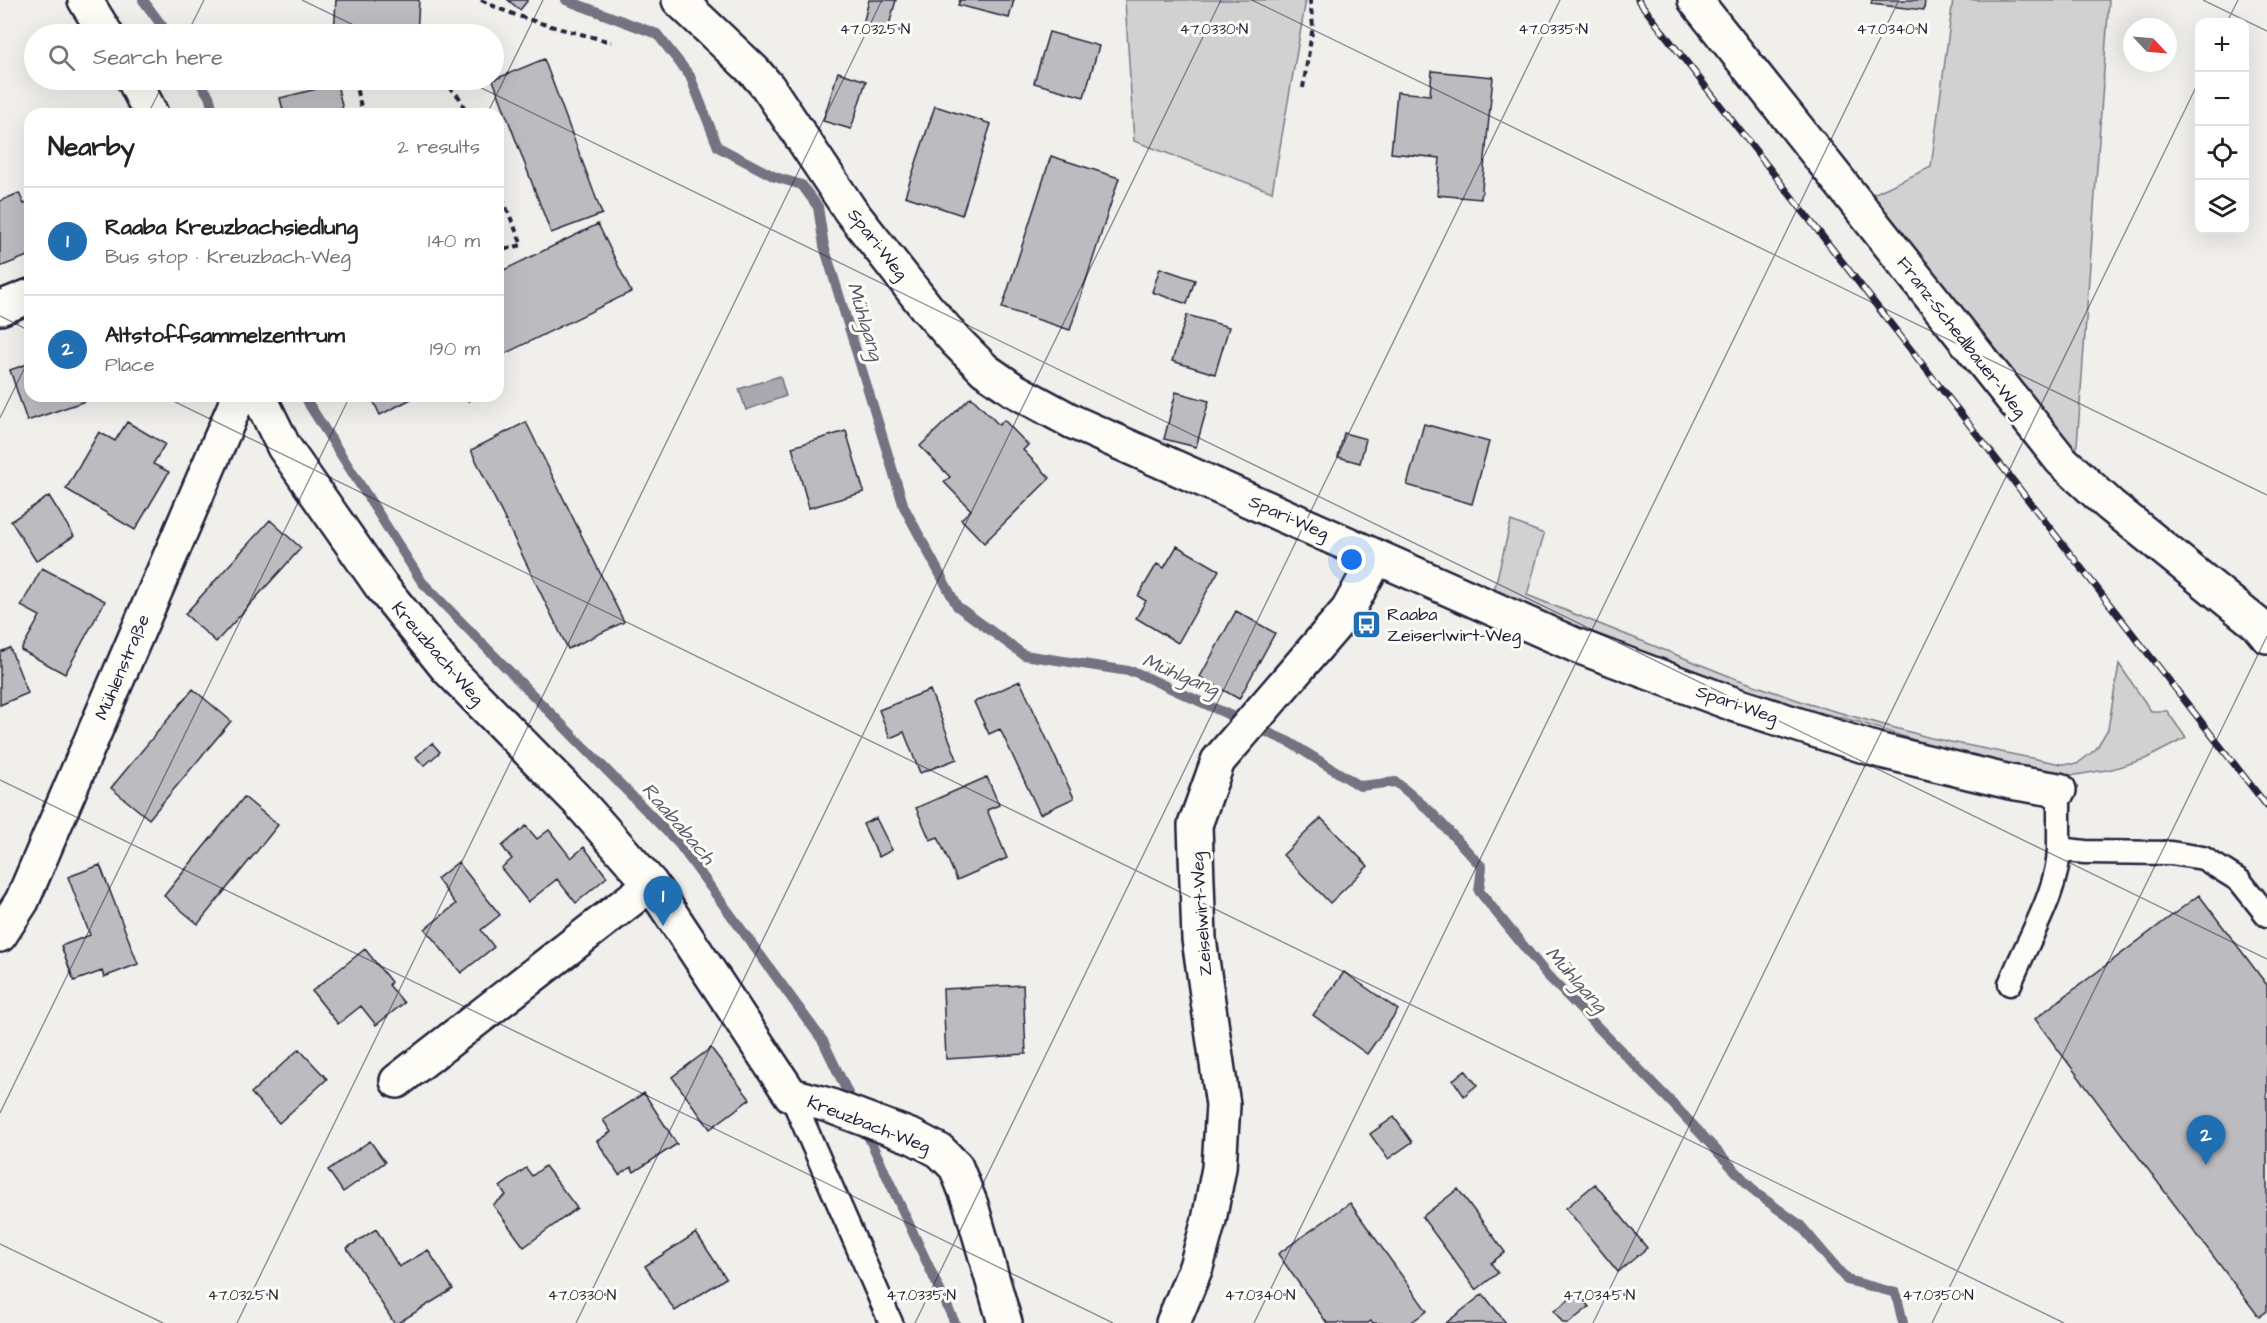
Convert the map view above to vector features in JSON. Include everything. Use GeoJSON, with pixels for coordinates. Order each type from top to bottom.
{"type":"FeatureCollection","features":[{"type":"Feature","properties":{"kind":"street"},"geometry":{"type":"LineString","coordinates":[[85,0],[100,24]]}},
{"type":"Feature","properties":{"kind":"street","name":"Spari-Weg"},"geometry":{"type":"LineString","coordinates":[[679,0],[768,87],[850,210],[926,307],[985,369],[1014,390],[1073,422],[1575,645],[1736,705],[1877,750],[2010,782],[2060,790]]}},
{"type":"Feature","properties":{"kind":"street","name":"Franz-Schedlbauer-Weg"},"geometry":{"type":"LineString","coordinates":[[1695,0],[2061,460],[2109,505],[2257,624],[2267,636]]}},
{"type":"Feature","properties":{"kind":"street"},"geometry":{"type":"LineString","coordinates":[[139,90],[147,108]]}},
{"type":"Feature","properties":{"kind":"street"},"geometry":{"type":"LineString","coordinates":[[0,308],[24,298]]}},
{"type":"Feature","properties":{"kind":"street","name":"Mühlenstraße"},"geometry":{"type":"LineString","coordinates":[[0,935],[21,901],[235,402]]}},
{"type":"Feature","properties":{"kind":"street","name":"Kreuzbach-Weg"},"geometry":{"type":"LineString","coordinates":[[262,402],[284,447],[381,586],[440,659],[578,801],[651,884],[791,1095],[828,1105],[913,1137],[940,1151],[956,1167],[971,1204],[1005,1323]]}},
{"type":"Feature","properties":{"kind":"street","name":"Zeiselwirt-Weg"},"geometry":{"type":"LineString","coordinates":[[1173,1323],[1196,1267],[1209,1220],[1220,1168],[1223,1105],[1199,939],[1195,825],[1218,761],[1348,610],[1377,557]]}},
{"type":"Feature","properties":{"kind":"street"},"geometry":{"type":"LineString","coordinates":[[397,1081],[651,884]]}},
{"type":"Feature","properties":{"kind":"lane"},"geometry":{"type":"LineString","coordinates":[[2010,984],[2046,903],[2059,862],[2060,790]]}},
{"type":"Feature","properties":{"kind":"lane"},"geometry":{"type":"LineString","coordinates":[[2060,849],[2085,852],[2171,853],[2203,858],[2240,881],[2267,915]]}},
{"type":"Feature","properties":{"kind":"lane","name":"Kreuzbach-Weg"},"geometry":{"type":"LineString","coordinates":[[791,1095],[891,1323]]}},
{"type":"Feature","properties":{"kind":"path"},"geometry":{"type":"LineString","coordinates":[[481,0],[546,25],[611,42]]}},
{"type":"Feature","properties":{"kind":"path"},"geometry":{"type":"LineString","coordinates":[[1304,88],[1313,26],[1310,0]]}},
{"type":"Feature","properties":{"kind":"path"},"geometry":{"type":"LineString","coordinates":[[357,90],[361,108]]}},
{"type":"Feature","properties":{"kind":"path"},"geometry":{"type":"LineString","coordinates":[[452,90],[459,97],[464,108]]}},
{"type":"Feature","properties":{"kind":"path"},"geometry":{"type":"LineString","coordinates":[[504,202],[522,245],[504,250]]}},
{"type":"Feature","properties":{"kind":"shaded area"},"geometry":{"type":"Polygon","coordinates":[[[1125,0],[1306,0],[1272,192],[1134,141],[1125,0]]]}},
{"type":"Feature","properties":{"kind":"shaded area"},"geometry":{"type":"Polygon","coordinates":[[[1953,0],[2109,0],[2076,459],[1871,195],[1931,167],[1953,0]]]}},
{"type":"Feature","properties":{"kind":"shaded area"},"geometry":{"type":"Polygon","coordinates":[[[780,376],[786,396],[746,410],[739,389],[780,376]]]}},
{"type":"Feature","properties":{"kind":"shaded area"},"geometry":{"type":"Polygon","coordinates":[[[1511,521],[1544,534],[1527,595],[1734,678],[1809,704],[1931,738],[2061,764],[2077,764],[2096,749],[2108,729],[2119,664],[2151,711],[2167,711],[2186,738],[2145,759],[2112,769],[2076,775],[2051,774],[1963,756],[1827,714],[1787,708],[1493,595],[1511,521]]]}},
{"type":"Feature","properties":{"kind":"building"},"geometry":{"type":"Polygon","coordinates":[[[336,0],[419,0],[418,24],[335,24],[336,0]]]}},
{"type":"Feature","properties":{"kind":"building"},"geometry":{"type":"Polygon","coordinates":[[[508,0],[528,0],[520,10],[508,0]]]}},
{"type":"Feature","properties":{"kind":"building"},"geometry":{"type":"Polygon","coordinates":[[[869,0],[896,0],[889,25],[880,29],[863,24],[869,0]]]}},
{"type":"Feature","properties":{"kind":"building"},"geometry":{"type":"Polygon","coordinates":[[[960,0],[1014,0],[1009,18],[958,5],[960,0]]]}},
{"type":"Feature","properties":{"kind":"building"},"geometry":{"type":"Polygon","coordinates":[[[1872,0],[1925,0],[1924,10],[1871,4],[1872,0]]]}},
{"type":"Feature","properties":{"kind":"building"},"geometry":{"type":"Polygon","coordinates":[[[1049,32],[1099,46],[1084,97],[1034,83],[1049,32]]]}},
{"type":"Feature","properties":{"kind":"building"},"geometry":{"type":"Polygon","coordinates":[[[544,59],[602,214],[551,233],[497,90],[504,90],[504,75],[544,59]]]}},
{"type":"Feature","properties":{"kind":"building"},"geometry":{"type":"Polygon","coordinates":[[[1432,71],[1493,77],[1481,199],[1437,195],[1440,158],[1391,153],[1397,92],[1430,95],[1432,71]]]}},
{"type":"Feature","properties":{"kind":"building"},"geometry":{"type":"Polygon","coordinates":[[[838,72],[866,81],[851,129],[823,121],[838,72]]]}},
{"type":"Feature","properties":{"kind":"building"},"geometry":{"type":"Polygon","coordinates":[[[313,90],[338,90],[343,108],[282,108],[280,98],[313,90]]]}},
{"type":"Feature","properties":{"kind":"building"},"geometry":{"type":"Polygon","coordinates":[[[935,106],[991,124],[962,215],[905,196],[935,106]]]}},
{"type":"Feature","properties":{"kind":"building"},"geometry":{"type":"Polygon","coordinates":[[[1051,156],[1119,178],[1070,330],[1002,308],[1051,156]]]}},
{"type":"Feature","properties":{"kind":"building"},"geometry":{"type":"Polygon","coordinates":[[[19,193],[24,204],[24,257],[0,267],[0,201],[19,193]]]}},
{"type":"Feature","properties":{"kind":"building"},"geometry":{"type":"Polygon","coordinates":[[[598,224],[631,292],[504,354],[504,270],[598,224]]]}},
{"type":"Feature","properties":{"kind":"building"},"geometry":{"type":"Polygon","coordinates":[[[1160,268],[1195,280],[1187,304],[1152,292],[1160,268]]]}},
{"type":"Feature","properties":{"kind":"building"},"geometry":{"type":"Polygon","coordinates":[[[1187,315],[1229,327],[1215,374],[1172,361],[1187,315]]]}},
{"type":"Feature","properties":{"kind":"building"},"geometry":{"type":"Polygon","coordinates":[[[24,365],[24,402],[82,402],[27,421],[10,370],[24,365]]]}},
{"type":"Feature","properties":{"kind":"building"},"geometry":{"type":"Polygon","coordinates":[[[1176,392],[1209,401],[1196,447],[1164,439],[1176,392]]]}},
{"type":"Feature","properties":{"kind":"building"},"geometry":{"type":"Polygon","coordinates":[[[971,397],[999,425],[1004,420],[1028,445],[1023,450],[1050,478],[984,543],[961,519],[971,510],[944,482],[950,477],[920,446],[971,397]]]}},
{"type":"Feature","properties":{"kind":"building"},"geometry":{"type":"Polygon","coordinates":[[[374,402],[405,402],[380,415],[374,402]]]}},
{"type":"Feature","properties":{"kind":"building"},"geometry":{"type":"Polygon","coordinates":[[[127,422],[165,444],[153,464],[169,472],[135,530],[66,489],[99,432],[115,441],[127,422]]]}},
{"type":"Feature","properties":{"kind":"building"},"geometry":{"type":"Polygon","coordinates":[[[526,422],[624,622],[568,649],[471,450],[526,422]]]}},
{"type":"Feature","properties":{"kind":"building"},"geometry":{"type":"Polygon","coordinates":[[[1424,424],[1489,442],[1472,504],[1407,485],[1424,424]]]}},
{"type":"Feature","properties":{"kind":"building"},"geometry":{"type":"Polygon","coordinates":[[[846,431],[864,492],[809,508],[792,447],[846,431]]]}},
{"type":"Feature","properties":{"kind":"building"},"geometry":{"type":"Polygon","coordinates":[[[1344,433],[1366,439],[1360,463],[1338,457],[1344,433]]]}},
{"type":"Feature","properties":{"kind":"building"},"geometry":{"type":"Polygon","coordinates":[[[49,496],[74,536],[36,561],[11,521],[49,496]]]}},
{"type":"Feature","properties":{"kind":"building"},"geometry":{"type":"Polygon","coordinates":[[[270,520],[301,548],[216,642],[185,614],[270,520]]]}},
{"type":"Feature","properties":{"kind":"building"},"geometry":{"type":"Polygon","coordinates":[[[1177,546],[1219,570],[1178,643],[1136,618],[1146,601],[1138,596],[1157,564],[1164,568],[1177,546]]]}},
{"type":"Feature","properties":{"kind":"building"},"geometry":{"type":"Polygon","coordinates":[[[42,568],[105,601],[65,674],[21,650],[40,616],[21,606],[42,568]]]}},
{"type":"Feature","properties":{"kind":"building"},"geometry":{"type":"Polygon","coordinates":[[[1236,611],[1275,633],[1239,699],[1200,677],[1236,611]]]}},
{"type":"Feature","properties":{"kind":"building"},"geometry":{"type":"Polygon","coordinates":[[[10,648],[28,693],[0,705],[0,652],[10,648]]]}},
{"type":"Feature","properties":{"kind":"building"},"geometry":{"type":"Polygon","coordinates":[[[1020,681],[1074,798],[1040,814],[1000,729],[989,734],[974,702],[1020,681]]]}},
{"type":"Feature","properties":{"kind":"building"},"geometry":{"type":"Polygon","coordinates":[[[193,689],[231,721],[149,819],[111,788],[193,689]]]}},
{"type":"Feature","properties":{"kind":"building"},"geometry":{"type":"Polygon","coordinates":[[[930,690],[957,759],[920,773],[904,732],[890,738],[879,710],[930,690]]]}},
{"type":"Feature","properties":{"kind":"building"},"geometry":{"type":"Polygon","coordinates":[[[432,743],[440,752],[424,766],[416,757],[432,743]]]}},
{"type":"Feature","properties":{"kind":"building"},"geometry":{"type":"Polygon","coordinates":[[[987,777],[999,805],[987,810],[1007,858],[957,880],[938,837],[930,840],[916,808],[987,777]]]}},
{"type":"Feature","properties":{"kind":"building"},"geometry":{"type":"Polygon","coordinates":[[[244,797],[278,825],[198,924],[164,896],[244,797]]]}},
{"type":"Feature","properties":{"kind":"building"},"geometry":{"type":"Polygon","coordinates":[[[876,818],[892,850],[879,857],[863,824],[876,818]]]}},
{"type":"Feature","properties":{"kind":"building"},"geometry":{"type":"Polygon","coordinates":[[[1321,818],[1368,866],[1330,903],[1283,855],[1321,818]]]}},
{"type":"Feature","properties":{"kind":"building"},"geometry":{"type":"Polygon","coordinates":[[[526,826],[537,839],[549,830],[571,858],[584,847],[607,877],[576,903],[557,879],[528,902],[501,868],[512,859],[502,846],[526,826]]]}},
{"type":"Feature","properties":{"kind":"building"},"geometry":{"type":"Polygon","coordinates":[[[458,862],[500,915],[481,930],[494,947],[461,973],[425,929],[456,904],[437,879],[458,862]]]}},
{"type":"Feature","properties":{"kind":"building"},"geometry":{"type":"Polygon","coordinates":[[[100,865],[138,964],[104,977],[102,971],[74,981],[61,946],[90,935],[68,877],[100,865]]]}},
{"type":"Feature","properties":{"kind":"building"},"geometry":{"type":"Polygon","coordinates":[[[2199,895],[2267,985],[2267,1311],[2259,1317],[2035,1019],[2199,895]]]}},
{"type":"Feature","properties":{"kind":"building"},"geometry":{"type":"Polygon","coordinates":[[[365,949],[404,1003],[376,1025],[361,1006],[338,1024],[312,991],[365,949]]]}},
{"type":"Feature","properties":{"kind":"building"},"geometry":{"type":"Polygon","coordinates":[[[1344,972],[1398,1010],[1367,1054],[1313,1015],[1344,972]]]}},
{"type":"Feature","properties":{"kind":"building"},"geometry":{"type":"Polygon","coordinates":[[[1023,985],[1026,1054],[946,1059],[943,989],[1023,985]]]}},
{"type":"Feature","properties":{"kind":"building"},"geometry":{"type":"Polygon","coordinates":[[[711,1048],[750,1099],[710,1129],[672,1077],[711,1048]]]}},
{"type":"Feature","properties":{"kind":"building"},"geometry":{"type":"Polygon","coordinates":[[[299,1049],[327,1079],[279,1123],[251,1093],[299,1049]]]}},
{"type":"Feature","properties":{"kind":"building"},"geometry":{"type":"Polygon","coordinates":[[[1465,1070],[1477,1085],[1464,1096],[1453,1080],[1465,1070]]]}},
{"type":"Feature","properties":{"kind":"building"},"geometry":{"type":"Polygon","coordinates":[[[644,1093],[677,1144],[634,1172],[631,1167],[619,1175],[597,1141],[611,1132],[603,1120],[644,1093]]]}},
{"type":"Feature","properties":{"kind":"building"},"geometry":{"type":"Polygon","coordinates":[[[1394,1117],[1412,1142],[1388,1159],[1370,1134],[1394,1117]]]}},
{"type":"Feature","properties":{"kind":"building"},"geometry":{"type":"Polygon","coordinates":[[[370,1141],[385,1162],[343,1192],[328,1170],[370,1141]]]}},
{"type":"Feature","properties":{"kind":"building"},"geometry":{"type":"Polygon","coordinates":[[[545,1166],[577,1208],[524,1247],[493,1205],[506,1195],[500,1187],[526,1168],[532,1176],[545,1166]]]}},
{"type":"Feature","properties":{"kind":"building"},"geometry":{"type":"Polygon","coordinates":[[[1595,1184],[1647,1248],[1618,1272],[1566,1208],[1595,1184]]]}},
{"type":"Feature","properties":{"kind":"building"},"geometry":{"type":"Polygon","coordinates":[[[1458,1189],[1505,1252],[1491,1263],[1498,1273],[1476,1290],[1422,1217],[1458,1189]]]}},
{"type":"Feature","properties":{"kind":"building"},"geometry":{"type":"Polygon","coordinates":[[[1350,1203],[1427,1311],[1410,1323],[1373,1323],[1371,1321],[1368,1323],[1327,1323],[1278,1254],[1350,1203]]]}},
{"type":"Feature","properties":{"kind":"building"},"geometry":{"type":"Polygon","coordinates":[[[376,1229],[399,1267],[428,1250],[453,1289],[398,1323],[394,1323],[347,1248],[376,1229]]]}},
{"type":"Feature","properties":{"kind":"building"},"geometry":{"type":"Polygon","coordinates":[[[696,1233],[726,1278],[675,1311],[645,1266],[696,1233]]]}},
{"type":"Feature","properties":{"kind":"building"},"geometry":{"type":"Polygon","coordinates":[[[1578,1293],[1589,1307],[1569,1323],[1563,1323],[1554,1311],[1578,1293]]]}},
{"type":"Feature","properties":{"kind":"building"},"geometry":{"type":"Polygon","coordinates":[[[1483,1294],[1506,1323],[1446,1323],[1483,1294]]]}},
{"type":"Feature","properties":{"kind":"waterway","name":"Raababach"},"geometry":{"type":"LineString","coordinates":[[143,0],[161,24]]}},
{"type":"Feature","properties":{"kind":"waterway","name":"Mühlgang"},"geometry":{"type":"LineString","coordinates":[[566,0],[657,34],[690,76],[718,147],[775,177],[802,185],[818,207],[824,246],[904,507],[957,606],[1024,655],[1135,672],[1289,742],[1360,786],[1396,782],[1430,811],[1482,867],[1479,891],[1547,975],[1756,1193],[1800,1225],[1847,1280],[1896,1293],[1903,1323]]}},
{"type":"Feature","properties":{"kind":"waterway","name":"Raababach"},"geometry":{"type":"LineString","coordinates":[[205,90],[212,108]]}},
{"type":"Feature","properties":{"kind":"waterway","name":"Raababach"},"geometry":{"type":"LineString","coordinates":[[308,402],[422,582],[679,844],[823,1041],[855,1108]]}},
{"type":"Feature","properties":{"kind":"waterway","name":"Raababach"},"geometry":{"type":"LineString","coordinates":[[863,1125],[955,1323]]}},
{"type":"Feature","properties":{"kind":"railway"},"geometry":{"type":"LineString","coordinates":[[1638,0],[2267,806]]}},
{"type":"Feature","properties":{"kind":"place","name":"Raaba Zeiserlwirt-Weg"},"geometry":{"type":"Point","coordinates":[1366,624]}},
{"type":"Feature","properties":{"kind":"place","name":"Raaba Kreuzbachsiedlung"},"geometry":{"type":"Point","coordinates":[663,926]}},
{"type":"Feature","properties":{"kind":"place","name":"Altstoffsammelzentrum"},"geometry":{"type":"Point","coordinates":[2206,1165]}}]}
